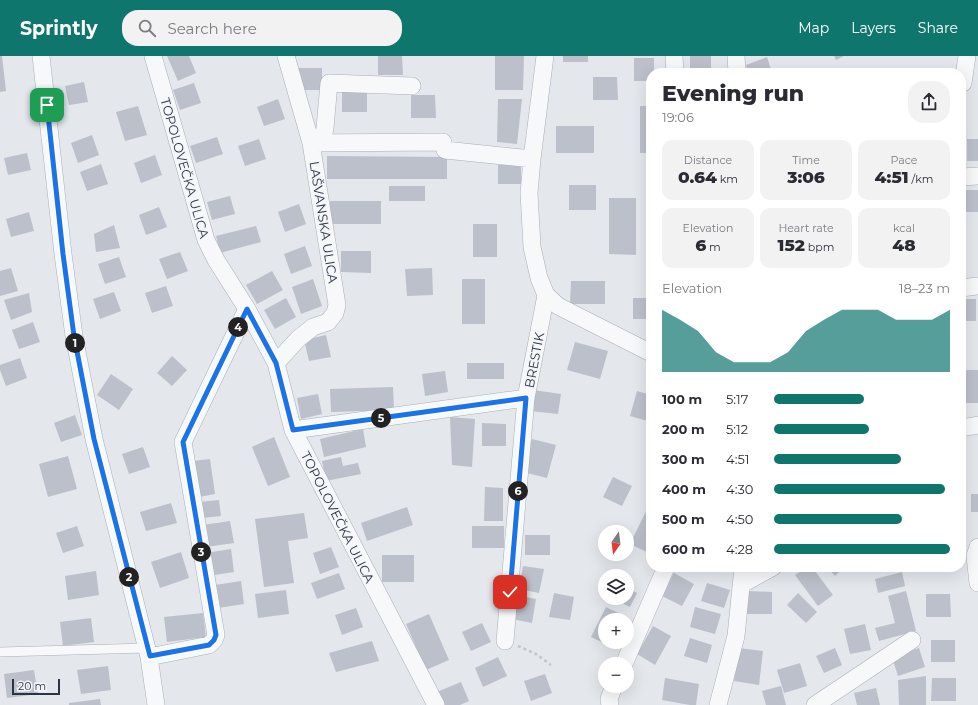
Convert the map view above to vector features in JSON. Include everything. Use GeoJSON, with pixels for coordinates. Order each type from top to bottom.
{"type":"FeatureCollection","features":[{"type":"Feature","properties":{"kind":"street"},"geometry":{"type":"LineString","coordinates":[[41,56],[63,254],[74,336],[94,439],[148,652],[156,705]]}},
{"type":"Feature","properties":{"kind":"street","name":"TOPOLOVEČKA ULICA"},"geometry":{"type":"LineString","coordinates":[[153,56],[206,240],[216,260],[247,309],[276,363],[293,430],[436,705]]}},
{"type":"Feature","properties":{"kind":"street","name":"LAŠVANSKA ULICA"},"geometry":{"type":"LineString","coordinates":[[276,363],[298,339],[313,327],[328,322],[335,313],[337,305],[317,143],[286,56]]}},
{"type":"Feature","properties":{"kind":"street"},"geometry":{"type":"LineString","coordinates":[[545,56],[529,193],[532,247],[539,278],[546,295],[558,306],[646,350]]}},
{"type":"Feature","properties":{"kind":"street"},"geometry":{"type":"LineString","coordinates":[[674,56],[675,68]]}},
{"type":"Feature","properties":{"kind":"street"},"geometry":{"type":"LineString","coordinates":[[965,68],[967,56]]}},
{"type":"Feature","properties":{"kind":"street"},"geometry":{"type":"LineString","coordinates":[[412,86],[329,83],[326,128],[317,143],[444,146],[532,159]]}},
{"type":"Feature","properties":{"kind":"street"},"geometry":{"type":"LineString","coordinates":[[966,177],[978,176]]}},
{"type":"Feature","properties":{"kind":"street"},"geometry":{"type":"LineString","coordinates":[[966,287],[978,286]]}},
{"type":"Feature","properties":{"kind":"street","name":"BRESTIK"},"geometry":{"type":"LineString","coordinates":[[506,641],[526,398],[546,295]]}},
{"type":"Feature","properties":{"kind":"street"},"geometry":{"type":"LineString","coordinates":[[148,652],[209,645],[214,640],[216,635],[183,442],[247,309]]}},
{"type":"Feature","properties":{"kind":"street"},"geometry":{"type":"LineString","coordinates":[[293,430],[526,398]]}},
{"type":"Feature","properties":{"kind":"street"},"geometry":{"type":"LineString","coordinates":[[966,427],[978,425]]}},
{"type":"Feature","properties":{"kind":"street"},"geometry":{"type":"LineString","coordinates":[[977,547],[975,556],[978,583]]}},
{"type":"Feature","properties":{"kind":"street"},"geometry":{"type":"LineString","coordinates":[[627,657],[664,572]]}},
{"type":"Feature","properties":{"kind":"street"},"geometry":{"type":"LineString","coordinates":[[718,705],[736,636],[743,575],[754,572]]}},
{"type":"Feature","properties":{"kind":"street"},"geometry":{"type":"LineString","coordinates":[[815,705],[912,640]]}},
{"type":"Feature","properties":{"kind":"street"},"geometry":{"type":"LineString","coordinates":[[610,705],[609,699],[611,693]]}},
{"type":"Feature","properties":{"kind":"lane"},"geometry":{"type":"LineString","coordinates":[[0,652],[148,652]]}},
{"type":"Feature","properties":{"kind":"path"},"geometry":{"type":"LineString","coordinates":[[506,641],[536,654],[551,665]]}},
{"type":"Feature","properties":{"kind":"building"},"geometry":{"type":"Polygon","coordinates":[[[0,56],[2,56],[6,91],[0,92],[0,56]]]}},
{"type":"Feature","properties":{"kind":"building"},"geometry":{"type":"Polygon","coordinates":[[[167,56],[189,56],[196,73],[178,81],[167,56]]]}},
{"type":"Feature","properties":{"kind":"building"},"geometry":{"type":"Polygon","coordinates":[[[378,56],[402,56],[403,75],[378,75],[378,56]]]}},
{"type":"Feature","properties":{"kind":"building"},"geometry":{"type":"Polygon","coordinates":[[[495,56],[524,56],[523,90],[495,90],[495,56]]]}},
{"type":"Feature","properties":{"kind":"building"},"geometry":{"type":"Polygon","coordinates":[[[563,56],[588,56],[588,62],[563,62],[563,56]]]}},
{"type":"Feature","properties":{"kind":"building"},"geometry":{"type":"Polygon","coordinates":[[[690,56],[711,56],[711,68],[690,68],[690,56]]]}},
{"type":"Feature","properties":{"kind":"building"},"geometry":{"type":"Polygon","coordinates":[[[834,56],[844,56],[836,60],[834,56]]]}},
{"type":"Feature","properties":{"kind":"building"},"geometry":{"type":"Polygon","coordinates":[[[767,57],[770,68],[747,68],[746,65],[767,57]]]}},
{"type":"Feature","properties":{"kind":"building"},"geometry":{"type":"Polygon","coordinates":[[[634,58],[654,58],[654,68],[646,68],[646,81],[634,81],[634,58]]]}},
{"type":"Feature","properties":{"kind":"building"},"geometry":{"type":"Polygon","coordinates":[[[298,68],[322,68],[322,90],[298,90],[298,68]]]}},
{"type":"Feature","properties":{"kind":"building"},"geometry":{"type":"Polygon","coordinates":[[[593,77],[617,77],[618,100],[593,100],[593,77]]]}},
{"type":"Feature","properties":{"kind":"building"},"geometry":{"type":"Polygon","coordinates":[[[84,82],[88,102],[69,105],[65,86],[84,82]]]}},
{"type":"Feature","properties":{"kind":"building"},"geometry":{"type":"Polygon","coordinates":[[[194,83],[201,103],[180,110],[173,90],[194,83]]]}},
{"type":"Feature","properties":{"kind":"building"},"geometry":{"type":"Polygon","coordinates":[[[342,90],[367,90],[367,112],[342,112],[342,90]]]}},
{"type":"Feature","properties":{"kind":"building"},"geometry":{"type":"Polygon","coordinates":[[[411,95],[435,95],[436,118],[411,118],[411,95]]]}},
{"type":"Feature","properties":{"kind":"building"},"geometry":{"type":"Polygon","coordinates":[[[278,99],[285,119],[264,126],[257,107],[278,99]]]}},
{"type":"Feature","properties":{"kind":"building"},"geometry":{"type":"Polygon","coordinates":[[[498,99],[522,99],[517,144],[497,142],[498,99]]]}},
{"type":"Feature","properties":{"kind":"building"},"geometry":{"type":"Polygon","coordinates":[[[138,106],[147,135],[125,141],[116,112],[138,106]]]}},
{"type":"Feature","properties":{"kind":"building"},"geometry":{"type":"Polygon","coordinates":[[[640,106],[646,106],[646,153],[640,153],[640,106]]]}},
{"type":"Feature","properties":{"kind":"building"},"geometry":{"type":"Polygon","coordinates":[[[556,126],[594,126],[594,153],[556,153],[556,126]]]}},
{"type":"Feature","properties":{"kind":"building"},"geometry":{"type":"Polygon","coordinates":[[[92,135],[99,155],[78,163],[71,143],[92,135]]]}},
{"type":"Feature","properties":{"kind":"building"},"geometry":{"type":"Polygon","coordinates":[[[217,137],[223,154],[196,163],[190,146],[217,137]]]}},
{"type":"Feature","properties":{"kind":"building"},"geometry":{"type":"Polygon","coordinates":[[[259,139],[266,159],[245,166],[238,146],[259,139]]]}},
{"type":"Feature","properties":{"kind":"building"},"geometry":{"type":"Polygon","coordinates":[[[967,139],[978,139],[978,161],[967,161],[967,139]]]}},
{"type":"Feature","properties":{"kind":"building"},"geometry":{"type":"Polygon","coordinates":[[[27,153],[31,170],[8,175],[4,158],[27,153]]]}},
{"type":"Feature","properties":{"kind":"building"},"geometry":{"type":"Polygon","coordinates":[[[155,155],[162,175],[141,183],[134,163],[155,155]]]}},
{"type":"Feature","properties":{"kind":"building"},"geometry":{"type":"Polygon","coordinates":[[[327,156],[447,157],[447,179],[327,179],[327,156]]]}},
{"type":"Feature","properties":{"kind":"building"},"geometry":{"type":"Polygon","coordinates":[[[101,164],[108,184],[87,191],[80,172],[101,164]]]}},
{"type":"Feature","properties":{"kind":"building"},"geometry":{"type":"Polygon","coordinates":[[[498,165],[521,165],[521,184],[498,184],[498,165]]]}},
{"type":"Feature","properties":{"kind":"building"},"geometry":{"type":"Polygon","coordinates":[[[569,185],[596,185],[596,210],[569,210],[569,185]]]}},
{"type":"Feature","properties":{"kind":"building"},"geometry":{"type":"Polygon","coordinates":[[[389,186],[425,186],[425,201],[389,201],[389,186]]]}},
{"type":"Feature","properties":{"kind":"building"},"geometry":{"type":"Polygon","coordinates":[[[966,190],[978,190],[978,212],[966,212],[966,190]]]}},
{"type":"Feature","properties":{"kind":"building"},"geometry":{"type":"Polygon","coordinates":[[[230,196],[235,214],[212,220],[207,202],[230,196]]]}},
{"type":"Feature","properties":{"kind":"building"},"geometry":{"type":"Polygon","coordinates":[[[609,198],[636,198],[636,255],[609,254],[609,198]]]}},
{"type":"Feature","properties":{"kind":"building"},"geometry":{"type":"Polygon","coordinates":[[[330,201],[381,201],[381,224],[330,224],[330,201]]]}},
{"type":"Feature","properties":{"kind":"building"},"geometry":{"type":"Polygon","coordinates":[[[299,204],[306,224],[285,232],[278,212],[299,204]]]}},
{"type":"Feature","properties":{"kind":"building"},"geometry":{"type":"Polygon","coordinates":[[[159,207],[167,227],[146,235],[139,215],[159,207]]]}},
{"type":"Feature","properties":{"kind":"building"},"geometry":{"type":"Polygon","coordinates":[[[29,212],[34,231],[11,237],[6,219],[29,212]]]}},
{"type":"Feature","properties":{"kind":"building"},"geometry":{"type":"Polygon","coordinates":[[[473,224],[497,224],[497,257],[473,257],[473,224]]]}},
{"type":"Feature","properties":{"kind":"building"},"geometry":{"type":"Polygon","coordinates":[[[114,225],[120,248],[96,252],[94,234],[114,225]]]}},
{"type":"Feature","properties":{"kind":"building"},"geometry":{"type":"Polygon","coordinates":[[[256,226],[261,242],[220,253],[216,236],[256,226]]]}},
{"type":"Feature","properties":{"kind":"building"},"geometry":{"type":"Polygon","coordinates":[[[305,246],[312,266],[291,274],[284,254],[305,246]]]}},
{"type":"Feature","properties":{"kind":"building"},"geometry":{"type":"Polygon","coordinates":[[[341,251],[371,251],[371,273],[341,272],[341,251]]]}},
{"type":"Feature","properties":{"kind":"building"},"geometry":{"type":"Polygon","coordinates":[[[180,252],[188,271],[167,279],[159,259],[180,252]]]}},
{"type":"Feature","properties":{"kind":"building"},"geometry":{"type":"Polygon","coordinates":[[[119,257],[126,277],[105,284],[98,264],[119,257]]]}},
{"type":"Feature","properties":{"kind":"building"},"geometry":{"type":"Polygon","coordinates":[[[11,268],[18,291],[0,296],[0,271],[11,268]]]}},
{"type":"Feature","properties":{"kind":"building"},"geometry":{"type":"Polygon","coordinates":[[[432,268],[433,295],[407,296],[405,269],[432,268]]]}},
{"type":"Feature","properties":{"kind":"building"},"geometry":{"type":"Polygon","coordinates":[[[272,271],[283,290],[257,304],[246,285],[272,271]]]}},
{"type":"Feature","properties":{"kind":"building"},"geometry":{"type":"Polygon","coordinates":[[[313,279],[322,306],[301,314],[292,287],[313,279]]]}},
{"type":"Feature","properties":{"kind":"building"},"geometry":{"type":"Polygon","coordinates":[[[462,279],[485,279],[485,324],[462,324],[462,279]]]}},
{"type":"Feature","properties":{"kind":"building"},"geometry":{"type":"Polygon","coordinates":[[[571,281],[605,281],[605,304],[570,304],[571,281]]]}},
{"type":"Feature","properties":{"kind":"building"},"geometry":{"type":"Polygon","coordinates":[[[166,286],[173,306],[152,313],[145,293],[166,286]]]}},
{"type":"Feature","properties":{"kind":"building"},"geometry":{"type":"Polygon","coordinates":[[[114,292],[121,311],[100,319],[93,299],[114,292]]]}},
{"type":"Feature","properties":{"kind":"building"},"geometry":{"type":"Polygon","coordinates":[[[29,293],[32,312],[11,320],[4,300],[29,293]]]}},
{"type":"Feature","properties":{"kind":"building"},"geometry":{"type":"Polygon","coordinates":[[[286,298],[296,317],[275,329],[264,310],[286,298]]]}},
{"type":"Feature","properties":{"kind":"building"},"geometry":{"type":"Polygon","coordinates":[[[633,298],[646,298],[646,319],[633,319],[633,298]]]}},
{"type":"Feature","properties":{"kind":"building"},"geometry":{"type":"Polygon","coordinates":[[[966,299],[976,299],[976,321],[966,321],[966,299]]]}},
{"type":"Feature","properties":{"kind":"building"},"geometry":{"type":"Polygon","coordinates":[[[33,322],[40,342],[19,349],[12,330],[33,322]]]}},
{"type":"Feature","properties":{"kind":"building"},"geometry":{"type":"Polygon","coordinates":[[[326,335],[331,357],[309,361],[304,340],[326,335]]]}},
{"type":"Feature","properties":{"kind":"building"},"geometry":{"type":"Polygon","coordinates":[[[575,342],[608,351],[600,379],[567,370],[575,342]]]}},
{"type":"Feature","properties":{"kind":"building"},"geometry":{"type":"Polygon","coordinates":[[[172,356],[187,370],[172,386],[157,373],[172,356]]]}},
{"type":"Feature","properties":{"kind":"building"},"geometry":{"type":"Polygon","coordinates":[[[20,358],[27,378],[6,386],[0,370],[0,365],[20,358]]]}},
{"type":"Feature","properties":{"kind":"building"},"geometry":{"type":"Polygon","coordinates":[[[467,363],[504,363],[504,379],[467,379],[467,363]]]}},
{"type":"Feature","properties":{"kind":"building"},"geometry":{"type":"Polygon","coordinates":[[[966,370],[978,370],[978,403],[966,403],[966,370]]]}},
{"type":"Feature","properties":{"kind":"building"},"geometry":{"type":"Polygon","coordinates":[[[445,371],[448,392],[425,396],[422,374],[445,371]]]}},
{"type":"Feature","properties":{"kind":"building"},"geometry":{"type":"Polygon","coordinates":[[[111,374],[133,389],[119,410],[97,395],[111,374]]]}},
{"type":"Feature","properties":{"kind":"building"},"geometry":{"type":"Polygon","coordinates":[[[393,387],[394,410],[331,412],[330,389],[393,387]]]}},
{"type":"Feature","properties":{"kind":"building"},"geometry":{"type":"Polygon","coordinates":[[[533,390],[561,394],[558,414],[530,411],[533,390]]]}},
{"type":"Feature","properties":{"kind":"building"},"geometry":{"type":"Polygon","coordinates":[[[637,391],[646,394],[646,421],[630,416],[637,391]]]}},
{"type":"Feature","properties":{"kind":"building"},"geometry":{"type":"Polygon","coordinates":[[[318,394],[322,414],[301,419],[297,398],[318,394]]]}},
{"type":"Feature","properties":{"kind":"building"},"geometry":{"type":"Polygon","coordinates":[[[75,415],[82,435],[61,442],[54,423],[75,415]]]}},
{"type":"Feature","properties":{"kind":"building"},"geometry":{"type":"Polygon","coordinates":[[[450,417],[475,419],[472,467],[452,465],[450,417]]]}},
{"type":"Feature","properties":{"kind":"building"},"geometry":{"type":"Polygon","coordinates":[[[482,423],[506,424],[506,446],[482,446],[482,423]]]}},
{"type":"Feature","properties":{"kind":"building"},"geometry":{"type":"Polygon","coordinates":[[[363,429],[366,447],[324,457],[320,439],[363,429]]]}},
{"type":"Feature","properties":{"kind":"building"},"geometry":{"type":"Polygon","coordinates":[[[274,437],[290,477],[268,486],[252,447],[274,437]]]}},
{"type":"Feature","properties":{"kind":"building"},"geometry":{"type":"Polygon","coordinates":[[[532,439],[556,445],[547,478],[523,472],[532,439]]]}},
{"type":"Feature","properties":{"kind":"building"},"geometry":{"type":"Polygon","coordinates":[[[143,447],[150,467],[129,474],[122,454],[143,447]]]}},
{"type":"Feature","properties":{"kind":"building"},"geometry":{"type":"Polygon","coordinates":[[[68,456],[77,489],[48,497],[39,464],[68,456]]]}},
{"type":"Feature","properties":{"kind":"building"},"geometry":{"type":"Polygon","coordinates":[[[341,457],[343,466],[358,463],[361,474],[326,481],[322,461],[341,457]]]}},
{"type":"Feature","properties":{"kind":"building"},"geometry":{"type":"Polygon","coordinates":[[[210,459],[215,494],[199,497],[193,461],[210,459]]]}},
{"type":"Feature","properties":{"kind":"building"},"geometry":{"type":"Polygon","coordinates":[[[613,477],[632,486],[622,506],[603,497],[613,477]]]}},
{"type":"Feature","properties":{"kind":"building"},"geometry":{"type":"Polygon","coordinates":[[[485,487],[503,488],[503,521],[484,521],[485,487]]]}},
{"type":"Feature","properties":{"kind":"building"},"geometry":{"type":"Polygon","coordinates":[[[971,494],[978,494],[978,512],[971,512],[971,494]]]}},
{"type":"Feature","properties":{"kind":"building"},"geometry":{"type":"Polygon","coordinates":[[[219,500],[221,516],[203,518],[200,502],[219,500]]]}},
{"type":"Feature","properties":{"kind":"building"},"geometry":{"type":"Polygon","coordinates":[[[171,503],[177,523],[146,531],[140,512],[171,503]]]}},
{"type":"Feature","properties":{"kind":"building"},"geometry":{"type":"Polygon","coordinates":[[[407,507],[413,525],[367,541],[361,523],[407,507]]]}},
{"type":"Feature","properties":{"kind":"building"},"geometry":{"type":"Polygon","coordinates":[[[646,511],[646,552],[634,546],[634,536],[646,511]]]}},
{"type":"Feature","properties":{"kind":"building"},"geometry":{"type":"Polygon","coordinates":[[[304,513],[308,538],[288,541],[294,583],[264,587],[255,519],[304,513]]]}},
{"type":"Feature","properties":{"kind":"building"},"geometry":{"type":"Polygon","coordinates":[[[230,521],[234,543],[206,547],[203,525],[230,521]]]}},
{"type":"Feature","properties":{"kind":"building"},"geometry":{"type":"Polygon","coordinates":[[[77,526],[84,546],[63,553],[56,533],[77,526]]]}},
{"type":"Feature","properties":{"kind":"building"},"geometry":{"type":"Polygon","coordinates":[[[472,526],[504,526],[504,548],[472,548],[472,526]]]}},
{"type":"Feature","properties":{"kind":"building"},"geometry":{"type":"Polygon","coordinates":[[[525,535],[550,535],[550,555],[525,555],[525,535]]]}},
{"type":"Feature","properties":{"kind":"building"},"geometry":{"type":"Polygon","coordinates":[[[331,547],[339,567],[320,574],[313,553],[331,547]]]}},
{"type":"Feature","properties":{"kind":"building"},"geometry":{"type":"Polygon","coordinates":[[[231,549],[234,572],[208,576],[205,553],[231,549]]]}},
{"type":"Feature","properties":{"kind":"building"},"geometry":{"type":"Polygon","coordinates":[[[181,552],[189,578],[160,588],[151,562],[181,552]]]}},
{"type":"Feature","properties":{"kind":"building"},"geometry":{"type":"Polygon","coordinates":[[[382,555],[414,555],[414,582],[382,582],[382,555]]]}},
{"type":"Feature","properties":{"kind":"building"},"geometry":{"type":"Polygon","coordinates":[[[523,566],[544,569],[539,593],[519,589],[523,566]]]}},
{"type":"Feature","properties":{"kind":"building"},"geometry":{"type":"Polygon","coordinates":[[[96,571],[99,595],[68,600],[65,576],[96,571]]]}},
{"type":"Feature","properties":{"kind":"building"},"geometry":{"type":"Polygon","coordinates":[[[800,572],[816,572],[833,595],[818,606],[795,575],[800,572]]]}},
{"type":"Feature","properties":{"kind":"building"},"geometry":{"type":"Polygon","coordinates":[[[831,572],[839,572],[835,576],[831,572]]]}},
{"type":"Feature","properties":{"kind":"building"},"geometry":{"type":"Polygon","coordinates":[[[902,572],[905,586],[878,593],[875,579],[902,572]]]}},
{"type":"Feature","properties":{"kind":"building"},"geometry":{"type":"Polygon","coordinates":[[[339,573],[345,589],[317,599],[311,583],[339,573]]]}},
{"type":"Feature","properties":{"kind":"building"},"geometry":{"type":"Polygon","coordinates":[[[674,573],[694,584],[682,606],[662,596],[674,573]]]}},
{"type":"Feature","properties":{"kind":"building"},"geometry":{"type":"Polygon","coordinates":[[[241,581],[244,604],[218,608],[215,585],[241,581]]]}},
{"type":"Feature","properties":{"kind":"building"},"geometry":{"type":"Polygon","coordinates":[[[707,583],[730,590],[724,608],[701,601],[707,583]]]}},
{"type":"Feature","properties":{"kind":"building"},"geometry":{"type":"Polygon","coordinates":[[[286,590],[289,614],[258,618],[255,594],[286,590]]]}},
{"type":"Feature","properties":{"kind":"building"},"geometry":{"type":"Polygon","coordinates":[[[748,591],[772,592],[772,614],[747,614],[748,591]]]}},
{"type":"Feature","properties":{"kind":"building"},"geometry":{"type":"Polygon","coordinates":[[[906,591],[916,631],[879,641],[875,628],[895,623],[888,596],[906,591]]]}},
{"type":"Feature","properties":{"kind":"building"},"geometry":{"type":"Polygon","coordinates":[[[634,592],[637,593],[634,599],[634,592]]]}},
{"type":"Feature","properties":{"kind":"building"},"geometry":{"type":"Polygon","coordinates":[[[554,593],[574,597],[570,620],[549,617],[554,593]]]}},
{"type":"Feature","properties":{"kind":"building"},"geometry":{"type":"Polygon","coordinates":[[[798,593],[817,612],[806,623],[787,605],[798,593]]]}},
{"type":"Feature","properties":{"kind":"building"},"geometry":{"type":"Polygon","coordinates":[[[926,594],[950,594],[951,617],[926,617],[926,594]]]}},
{"type":"Feature","properties":{"kind":"building"},"geometry":{"type":"Polygon","coordinates":[[[516,595],[536,599],[532,623],[512,619],[516,595]]]}},
{"type":"Feature","properties":{"kind":"building"},"geometry":{"type":"Polygon","coordinates":[[[606,607],[619,613],[603,613],[606,607]]]}},
{"type":"Feature","properties":{"kind":"building"},"geometry":{"type":"Polygon","coordinates":[[[695,607],[721,614],[715,634],[690,627],[695,607]]]}},
{"type":"Feature","properties":{"kind":"building"},"geometry":{"type":"Polygon","coordinates":[[[356,608],[363,627],[342,635],[335,615],[356,608]]]}},
{"type":"Feature","properties":{"kind":"building"},"geometry":{"type":"Polygon","coordinates":[[[203,613],[206,637],[167,642],[164,617],[203,613]]]}},
{"type":"Feature","properties":{"kind":"building"},"geometry":{"type":"Polygon","coordinates":[[[429,614],[449,660],[426,670],[406,624],[429,614]]]}},
{"type":"Feature","properties":{"kind":"building"},"geometry":{"type":"Polygon","coordinates":[[[91,618],[94,642],[63,646],[60,622],[91,618]]]}},
{"type":"Feature","properties":{"kind":"building"},"geometry":{"type":"Polygon","coordinates":[[[482,623],[491,642],[471,651],[462,632],[482,623]]]}},
{"type":"Feature","properties":{"kind":"building"},"geometry":{"type":"Polygon","coordinates":[[[598,623],[598,640],[591,637],[598,623]]]}},
{"type":"Feature","properties":{"kind":"building"},"geometry":{"type":"Polygon","coordinates":[[[865,624],[871,650],[850,654],[844,629],[865,624]]]}},
{"type":"Feature","properties":{"kind":"building"},"geometry":{"type":"Polygon","coordinates":[[[653,626],[671,636],[655,665],[637,654],[653,626]]]}},
{"type":"Feature","properties":{"kind":"building"},"geometry":{"type":"Polygon","coordinates":[[[690,638],[712,645],[707,663],[684,656],[690,638]]]}},
{"type":"Feature","properties":{"kind":"building"},"geometry":{"type":"Polygon","coordinates":[[[931,640],[955,640],[955,662],[931,662],[931,640]]]}},
{"type":"Feature","properties":{"kind":"building"},"geometry":{"type":"Polygon","coordinates":[[[372,641],[379,661],[336,672],[329,653],[372,641]]]}},
{"type":"Feature","properties":{"kind":"building"},"geometry":{"type":"Polygon","coordinates":[[[739,648],[763,651],[759,685],[734,681],[739,648]]]}},
{"type":"Feature","properties":{"kind":"building"},"geometry":{"type":"Polygon","coordinates":[[[835,648],[842,665],[824,673],[816,656],[835,648]]]}},
{"type":"Feature","properties":{"kind":"building"},"geometry":{"type":"Polygon","coordinates":[[[919,648],[925,667],[898,676],[892,657],[919,648]]]}},
{"type":"Feature","properties":{"kind":"building"},"geometry":{"type":"Polygon","coordinates":[[[498,657],[507,676],[483,687],[475,668],[498,657]]]}},
{"type":"Feature","properties":{"kind":"building"},"geometry":{"type":"Polygon","coordinates":[[[800,663],[807,686],[784,693],[777,670],[800,663]]]}},
{"type":"Feature","properties":{"kind":"building"},"geometry":{"type":"Polygon","coordinates":[[[108,666],[111,690],[81,694],[77,670],[108,666]]]}},
{"type":"Feature","properties":{"kind":"building"},"geometry":{"type":"Polygon","coordinates":[[[34,670],[38,694],[7,698],[4,674],[34,670]]]}},
{"type":"Feature","properties":{"kind":"building"},"geometry":{"type":"Polygon","coordinates":[[[545,674],[552,693],[531,701],[524,681],[545,674]]]}},
{"type":"Feature","properties":{"kind":"building"},"geometry":{"type":"Polygon","coordinates":[[[926,676],[926,705],[899,705],[898,680],[926,676]]]}},
{"type":"Feature","properties":{"kind":"building"},"geometry":{"type":"Polygon","coordinates":[[[665,678],[699,684],[696,705],[662,700],[665,678]]]}},
{"type":"Feature","properties":{"kind":"building"},"geometry":{"type":"Polygon","coordinates":[[[932,678],[956,678],[956,701],[931,701],[932,678]]]}},
{"type":"Feature","properties":{"kind":"building"},"geometry":{"type":"Polygon","coordinates":[[[461,682],[469,701],[460,705],[443,705],[437,692],[461,682]]]}},
{"type":"Feature","properties":{"kind":"building"},"geometry":{"type":"Polygon","coordinates":[[[781,686],[786,705],[766,705],[762,691],[781,686]]]}},
{"type":"Feature","properties":{"kind":"building"},"geometry":{"type":"Polygon","coordinates":[[[876,688],[880,705],[857,705],[854,693],[876,688]]]}},
{"type":"Feature","properties":{"kind":"building"},"geometry":{"type":"Polygon","coordinates":[[[100,699],[101,705],[69,705],[69,703],[100,699]]]}},
{"type":"Feature","properties":{"kind":"route"},"geometry":{"type":"LineString","coordinates":[[47,105],[63,254],[74,336],[94,439],[150,656],[209,645],[214,640],[216,635],[183,442],[247,309],[276,363],[293,430],[526,398],[510,592]]}}]}
